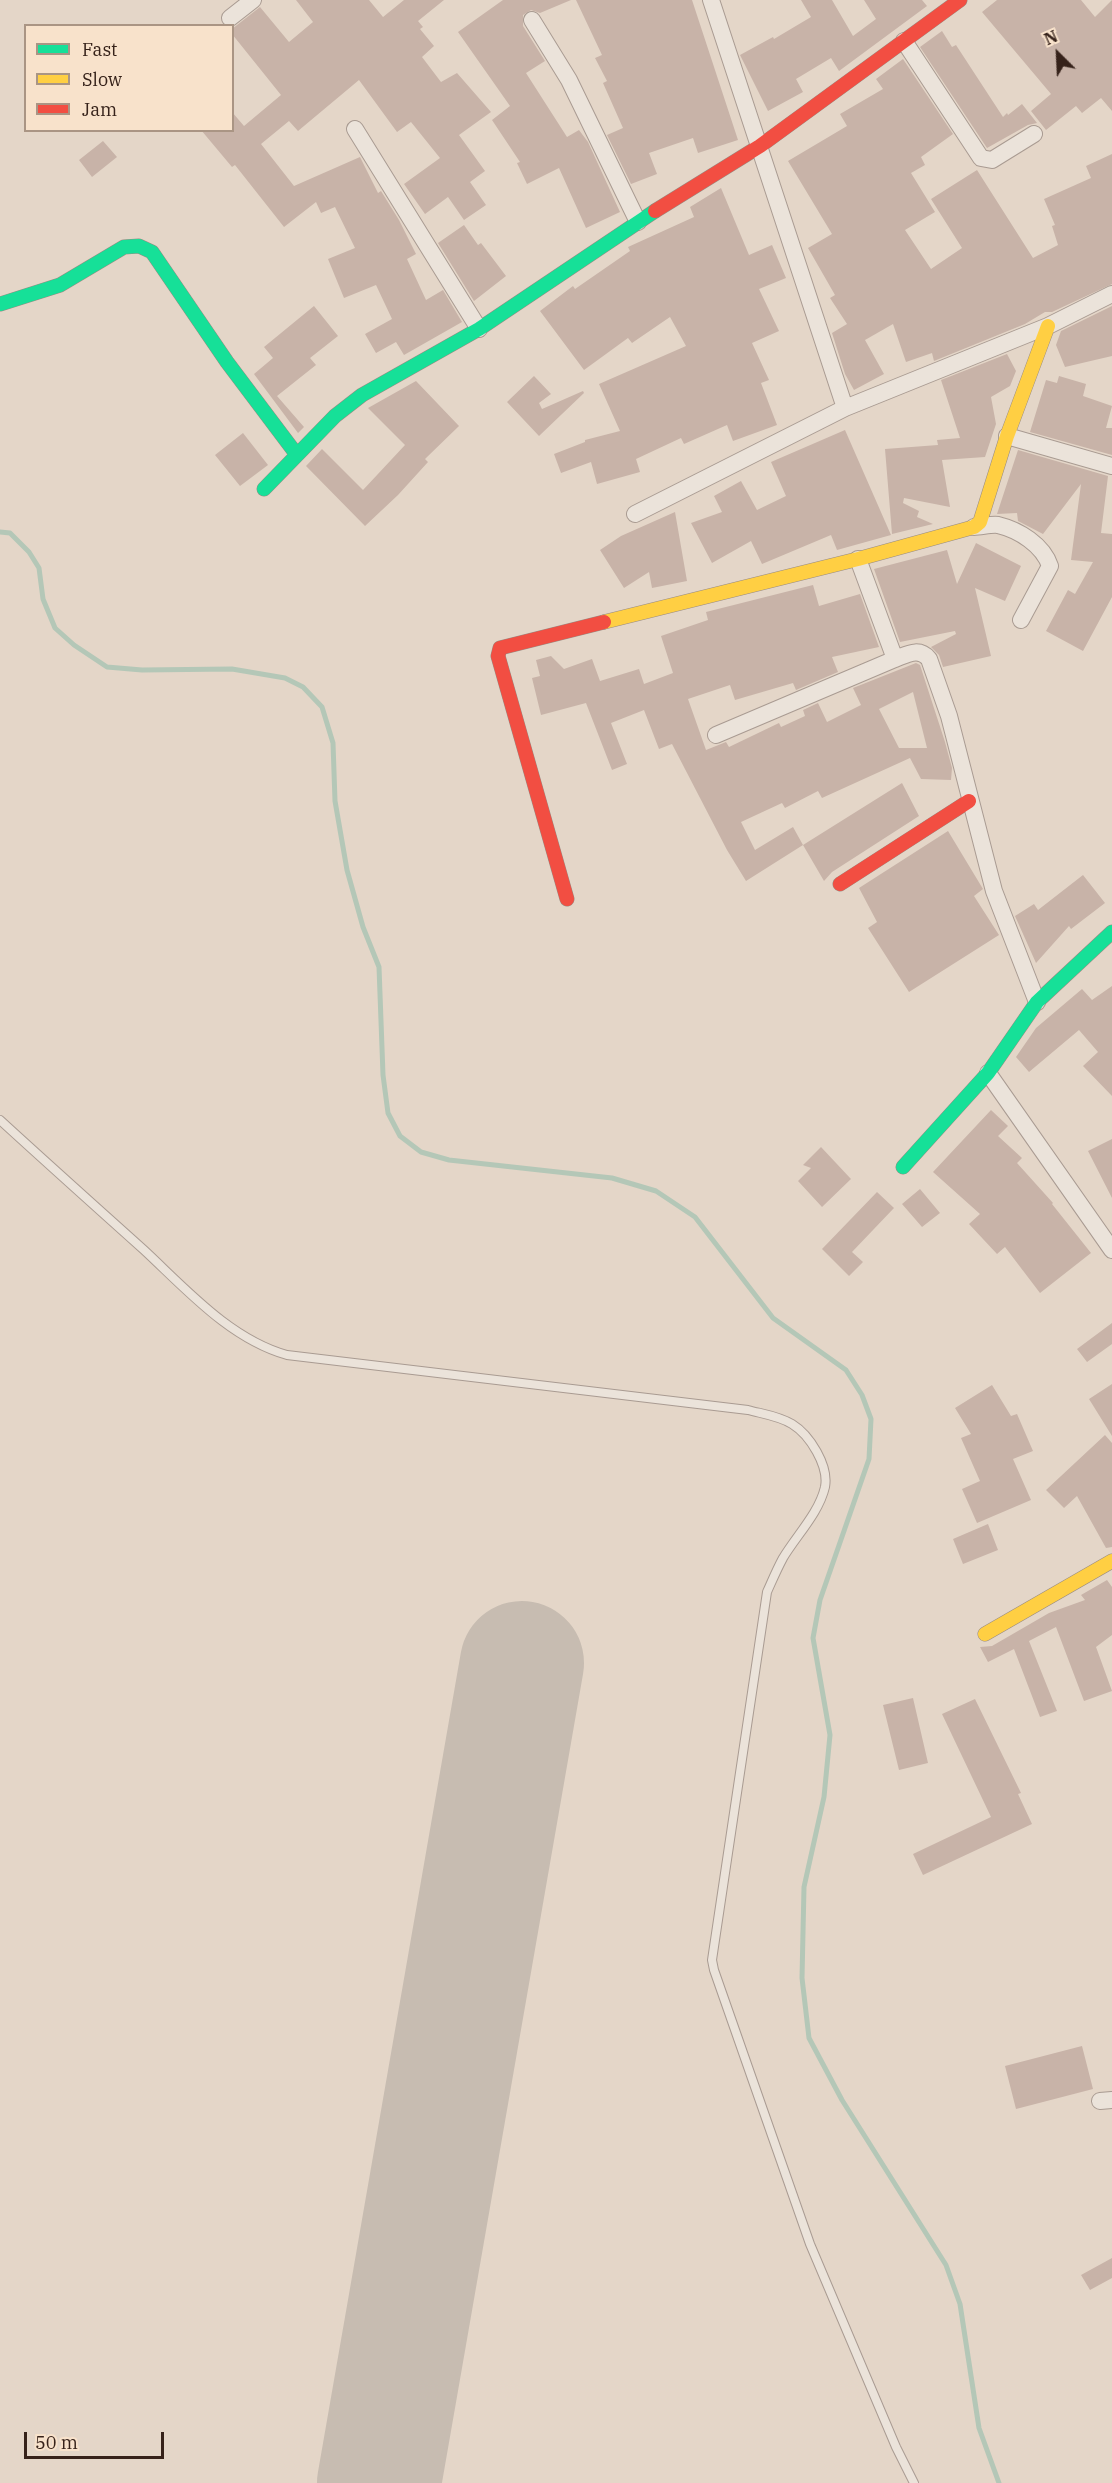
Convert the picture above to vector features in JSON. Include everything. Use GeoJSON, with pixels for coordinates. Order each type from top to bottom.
{"type":"FeatureCollection","features":[{"type":"Feature","properties":{"kind":"street"},"geometry":{"type":"LineString","coordinates":[[230,18],[253,0]]}},
{"type":"Feature","properties":{"kind":"street"},"geometry":{"type":"LineString","coordinates":[[711,0],[845,408]]}},
{"type":"Feature","properties":{"kind":"street"},"geometry":{"type":"LineString","coordinates":[[264,489],[335,416],[362,394],[479,329],[638,222],[760,146],[960,0]]}},
{"type":"Feature","properties":{"kind":"street"},"geometry":{"type":"LineString","coordinates":[[532,20],[569,80],[638,222]]}},
{"type":"Feature","properties":{"kind":"street"},"geometry":{"type":"LineString","coordinates":[[904,40],[981,158],[992,160],[1034,134]]}},
{"type":"Feature","properties":{"kind":"street"},"geometry":{"type":"LineString","coordinates":[[356,129],[479,329]]}},
{"type":"Feature","properties":{"kind":"street"},"geometry":{"type":"LineString","coordinates":[[0,304],[60,285],[124,247],[134,245],[146,247],[152,252],[227,363],[297,455]]}},
{"type":"Feature","properties":{"kind":"street"},"geometry":{"type":"LineString","coordinates":[[635,514],[845,408],[1048,326],[1112,294]]}},
{"type":"Feature","properties":{"kind":"street"},"geometry":{"type":"LineString","coordinates":[[974,527],[980,522],[1007,436],[1048,326]]}},
{"type":"Feature","properties":{"kind":"street"},"geometry":{"type":"LineString","coordinates":[[1007,436],[1112,466]]}},
{"type":"Feature","properties":{"kind":"street"},"geometry":{"type":"LineString","coordinates":[[567,899],[500,667],[498,656],[500,648],[858,559],[974,527],[997,525],[1024,535],[1046,554],[1050,566],[1021,620]]}},
{"type":"Feature","properties":{"kind":"street"},"geometry":{"type":"LineString","coordinates":[[858,559],[895,659]]}},
{"type":"Feature","properties":{"kind":"street"},"geometry":{"type":"LineString","coordinates":[[716,735],[895,659],[918,651],[924,652],[929,659],[949,716],[994,891],[1037,1002]]}},
{"type":"Feature","properties":{"kind":"street"},"geometry":{"type":"LineString","coordinates":[[840,884],[969,801]]}},
{"type":"Feature","properties":{"kind":"street"},"geometry":{"type":"LineString","coordinates":[[903,1167],[988,1073],[1037,1002],[1112,932]]}},
{"type":"Feature","properties":{"kind":"street"},"geometry":{"type":"LineString","coordinates":[[988,1073],[1112,1250]]}},
{"type":"Feature","properties":{"kind":"street"},"geometry":{"type":"LineString","coordinates":[[985,1634],[1112,1562]]}},
{"type":"Feature","properties":{"kind":"lane"},"geometry":{"type":"LineString","coordinates":[[0,1120],[209,1309],[246,1338],[266,1350],[299,1357],[748,1410],[774,1416],[794,1425],[810,1442],[824,1466],[825,1485],[819,1501],[782,1560],[767,1592],[712,1960],[810,2244],[914,2483]]}},
{"type":"Feature","properties":{"kind":"building"},"geometry":{"type":"Polygon","coordinates":[[[296,0],[369,0],[383,17],[404,0],[444,0],[418,21],[423,27],[420,29],[434,46],[422,57],[441,82],[457,73],[491,112],[459,135],[485,171],[470,182],[486,205],[464,220],[448,197],[425,214],[404,184],[440,158],[411,122],[397,132],[359,80],[298,131],[289,121],[261,144],[294,186],[360,157],[378,193],[381,191],[416,254],[407,259],[426,300],[443,290],[462,322],[404,355],[396,342],[376,353],[365,334],[392,319],[376,285],[344,298],[328,259],[355,248],[335,207],[321,213],[316,202],[284,227],[235,165],[232,167],[203,132],[234,132],[234,114],[244,126],[281,95],[234,36],[234,27],[260,7],[289,42],[313,22],[296,0]]]}},
{"type":"Feature","properties":{"kind":"building"},"geometry":{"type":"Polygon","coordinates":[[[503,0],[571,0],[540,13],[531,10],[523,15],[523,26],[545,61],[526,73],[567,137],[579,130],[588,142],[620,212],[586,228],[559,168],[527,184],[517,163],[520,162],[492,120],[510,106],[458,32],[503,0]]]}},
{"type":"Feature","properties":{"kind":"building"},"geometry":{"type":"Polygon","coordinates":[[[576,0],[692,0],[738,140],[698,153],[693,138],[649,153],[657,174],[631,184],[607,135],[623,128],[603,83],[607,81],[595,58],[602,55],[576,0]]]}},
{"type":"Feature","properties":{"kind":"building"},"geometry":{"type":"Polygon","coordinates":[[[801,0],[832,0],[853,36],[876,19],[864,0],[922,0],[927,6],[839,71],[831,58],[796,79],[803,92],[768,111],[740,55],[773,37],[774,39],[811,17],[801,0]]]}},
{"type":"Feature","properties":{"kind":"building"},"geometry":{"type":"Polygon","coordinates":[[[997,0],[1081,0],[1095,17],[1112,0],[1112,111],[1101,98],[1082,113],[1076,106],[1046,130],[1031,111],[1051,94],[982,12],[997,0]]]}},
{"type":"Feature","properties":{"kind":"building"},"geometry":{"type":"Polygon","coordinates":[[[942,31],[952,47],[956,45],[1003,117],[1022,104],[1037,123],[1028,125],[987,148],[920,47],[942,31]]]}},
{"type":"Feature","properties":{"kind":"building"},"geometry":{"type":"Polygon","coordinates":[[[903,59],[953,134],[921,157],[925,165],[911,173],[935,212],[905,230],[931,269],[962,248],[931,199],[977,170],[1033,258],[1058,245],[1052,226],[1055,225],[1044,199],[1091,178],[1086,166],[1112,154],[1112,284],[1052,312],[1045,312],[1025,324],[934,361],[932,353],[906,362],[893,324],[865,340],[884,374],[854,390],[845,374],[832,333],[847,324],[830,298],[835,295],[808,248],[832,234],[788,161],[847,126],[840,114],[883,89],[876,79],[903,59]]]}},
{"type":"Feature","properties":{"kind":"building"},"geometry":{"type":"Polygon","coordinates":[[[103,141],[117,157],[92,177],[79,160],[103,141]]]}},
{"type":"Feature","properties":{"kind":"building"},"geometry":{"type":"Polygon","coordinates":[[[721,188],[749,255],[772,245],[786,278],[759,289],[779,331],[752,343],[769,380],[761,383],[777,425],[733,441],[727,425],[684,444],[681,438],[636,459],[640,472],[597,484],[591,462],[561,473],[554,454],[585,442],[585,440],[620,431],[599,384],[686,346],[670,317],[632,343],[628,338],[584,370],[540,311],[573,286],[575,289],[630,251],[628,247],[694,217],[690,207],[721,188]]]}},
{"type":"Feature","properties":{"kind":"building"},"geometry":{"type":"Polygon","coordinates":[[[464,225],[478,245],[481,243],[506,276],[474,301],[438,243],[464,225]]]}},
{"type":"Feature","properties":{"kind":"building"},"geometry":{"type":"Polygon","coordinates":[[[314,306],[338,336],[310,358],[316,365],[277,396],[304,427],[298,433],[254,374],[273,358],[264,347],[314,306]]]}},
{"type":"Feature","properties":{"kind":"building"},"geometry":{"type":"Polygon","coordinates":[[[1112,306],[1112,356],[1065,367],[1056,345],[1061,331],[1112,306]]]}},
{"type":"Feature","properties":{"kind":"building"},"geometry":{"type":"Polygon","coordinates":[[[1007,354],[1016,371],[1010,386],[991,397],[996,424],[985,457],[942,460],[950,507],[904,498],[903,503],[919,511],[917,517],[933,524],[892,534],[885,449],[938,445],[937,440],[960,438],[941,380],[1007,354]]]}},
{"type":"Feature","properties":{"kind":"building"},"geometry":{"type":"Polygon","coordinates":[[[534,376],[551,394],[539,403],[542,409],[583,391],[584,393],[539,436],[507,402],[534,376]]]}},
{"type":"Feature","properties":{"kind":"building"},"geometry":{"type":"Polygon","coordinates":[[[1059,376],[1086,384],[1083,396],[1112,406],[1106,428],[1112,428],[1112,455],[1030,432],[1046,380],[1057,383],[1059,376]]]}},
{"type":"Feature","properties":{"kind":"building"},"geometry":{"type":"Polygon","coordinates":[[[416,381],[459,426],[425,459],[428,462],[398,495],[365,526],[306,466],[322,449],[363,490],[405,445],[368,408],[416,381]]]}},
{"type":"Feature","properties":{"kind":"building"},"geometry":{"type":"Polygon","coordinates":[[[845,430],[891,535],[837,550],[831,535],[762,564],[751,541],[712,563],[691,523],[722,512],[714,496],[741,481],[757,510],[786,496],[771,462],[845,430]]]}},
{"type":"Feature","properties":{"kind":"building"},"geometry":{"type":"Polygon","coordinates":[[[243,433],[268,465],[240,486],[215,455],[243,433]]]}},
{"type":"Feature","properties":{"kind":"building"},"geometry":{"type":"Polygon","coordinates":[[[1018,450],[1108,476],[1101,533],[1112,534],[1112,597],[1083,651],[1046,631],[1068,590],[1075,594],[1093,562],[1071,560],[1081,484],[1043,534],[1018,521],[1017,513],[997,514],[1018,450]]]}},
{"type":"Feature","properties":{"kind":"building"},"geometry":{"type":"Polygon","coordinates":[[[675,512],[687,581],[652,588],[649,572],[624,588],[600,550],[621,536],[675,512]]]}},
{"type":"Feature","properties":{"kind":"building"},"geometry":{"type":"Polygon","coordinates":[[[976,543],[1021,566],[1005,601],[975,588],[991,656],[943,667],[939,655],[931,647],[956,634],[955,631],[900,642],[874,569],[947,550],[957,584],[976,543]]]}},
{"type":"Feature","properties":{"kind":"building"},"geometry":{"type":"Polygon","coordinates":[[[813,585],[819,606],[860,594],[879,647],[832,657],[838,672],[796,690],[793,683],[735,700],[730,685],[688,699],[706,750],[726,742],[729,747],[779,723],[781,727],[805,716],[803,710],[818,703],[827,722],[861,705],[853,688],[916,663],[920,665],[945,742],[952,768],[951,780],[921,779],[910,758],[822,798],[818,791],[785,808],[782,803],[741,822],[755,850],[793,827],[803,845],[746,881],[727,850],[672,744],[659,749],[644,710],[611,723],[627,764],[612,770],[586,703],[541,715],[532,678],[540,676],[536,660],[551,656],[564,669],[592,659],[600,681],[639,669],[644,684],[673,673],[661,636],[708,620],[706,612],[813,585]],[[913,692],[879,709],[899,748],[927,748],[913,692]]]}},
{"type":"Feature","properties":{"kind":"building"},"geometry":{"type":"Polygon","coordinates":[[[902,783],[919,816],[832,872],[824,881],[803,845],[902,783]]]}},
{"type":"Feature","properties":{"kind":"building"},"geometry":{"type":"Polygon","coordinates":[[[948,831],[983,889],[974,896],[999,935],[909,992],[868,928],[877,922],[859,888],[948,831]]]}},
{"type":"Feature","properties":{"kind":"building"},"geometry":{"type":"Polygon","coordinates":[[[1083,875],[1105,903],[1071,929],[1069,926],[1036,963],[1015,916],[1034,904],[1038,910],[1083,875]]]}},
{"type":"Feature","properties":{"kind":"building"},"geometry":{"type":"Polygon","coordinates":[[[1112,986],[1112,1096],[1083,1066],[1098,1052],[1079,1030],[1029,1072],[1016,1057],[1036,1028],[1082,989],[1092,1000],[1112,986]]]}},
{"type":"Feature","properties":{"kind":"building"},"geometry":{"type":"Polygon","coordinates":[[[991,1110],[1008,1126],[998,1136],[1022,1158],[1017,1163],[1053,1203],[1091,1253],[1040,1293],[1005,1247],[997,1254],[969,1224],[980,1214],[933,1172],[991,1110]]]}},
{"type":"Feature","properties":{"kind":"building"},"geometry":{"type":"Polygon","coordinates":[[[1112,1139],[1112,1198],[1088,1151],[1112,1139]]]}},
{"type":"Feature","properties":{"kind":"building"},"geometry":{"type":"Polygon","coordinates":[[[821,1147],[851,1179],[822,1207],[798,1181],[811,1168],[803,1165],[821,1147]]]}},
{"type":"Feature","properties":{"kind":"building"},"geometry":{"type":"Polygon","coordinates":[[[920,1189],[940,1213],[922,1227],[902,1204],[920,1189]]]}},
{"type":"Feature","properties":{"kind":"building"},"geometry":{"type":"Polygon","coordinates":[[[877,1192],[894,1208],[852,1252],[863,1262],[849,1276],[822,1249],[877,1192]]]}},
{"type":"Feature","properties":{"kind":"building"},"geometry":{"type":"Polygon","coordinates":[[[1112,1323],[1112,1344],[1087,1362],[1077,1349],[1112,1323]]]}},
{"type":"Feature","properties":{"kind":"building"},"geometry":{"type":"Polygon","coordinates":[[[1112,1384],[1112,1436],[1089,1399],[1112,1384]]]}},
{"type":"Feature","properties":{"kind":"building"},"geometry":{"type":"Polygon","coordinates":[[[992,1385],[1011,1416],[1017,1414],[1033,1451],[1013,1459],[1031,1500],[977,1523],[962,1489],[980,1481],[961,1438],[971,1434],[955,1408],[992,1385]]]}},
{"type":"Feature","properties":{"kind":"building"},"geometry":{"type":"Polygon","coordinates":[[[1105,1435],[1112,1443],[1112,1547],[1106,1548],[1077,1496],[1064,1508],[1046,1490],[1105,1435]]]}},
{"type":"Feature","properties":{"kind":"building"},"geometry":{"type":"Polygon","coordinates":[[[988,1524],[998,1550],[963,1564],[953,1539],[988,1524]]]}},
{"type":"Feature","properties":{"kind":"building"},"geometry":{"type":"Polygon","coordinates":[[[1107,1580],[1112,1587],[1112,1635],[1096,1647],[1112,1691],[1084,1701],[1056,1627],[1029,1641],[1057,1711],[1040,1717],[1014,1649],[988,1662],[980,1647],[992,1646],[1049,1613],[1085,1600],[1081,1595],[1107,1580]]]}},
{"type":"Feature","properties":{"kind":"building"},"geometry":{"type":"Polygon","coordinates":[[[913,1698],[928,1763],[899,1770],[883,1705],[913,1698]]]}},
{"type":"Feature","properties":{"kind":"building"},"geometry":{"type":"Polygon","coordinates":[[[975,1699],[1021,1793],[1018,1794],[1032,1824],[923,1875],[913,1854],[991,1817],[942,1714],[975,1699]]]}},
{"type":"Feature","properties":{"kind":"building"},"geometry":{"type":"Polygon","coordinates":[[[1082,2046],[1093,2089],[1016,2109],[1005,2066],[1082,2046]]]}},
{"type":"Feature","properties":{"kind":"building"},"geometry":{"type":"Polygon","coordinates":[[[1112,2258],[1112,2278],[1090,2290],[1081,2275],[1112,2258]]]}},
{"type":"Feature","properties":{"kind":"waterway"},"geometry":{"type":"LineString","coordinates":[[0,532],[10,533],[29,552],[39,568],[43,599],[55,628],[74,645],[107,667],[142,670],[232,669],[285,678],[303,687],[322,707],[333,743],[335,801],[347,870],[363,927],[379,967],[383,1075],[388,1113],[400,1136],[421,1152],[449,1160],[612,1178],[656,1191],[695,1217],[773,1318],[846,1370],[862,1395],[871,1419],[869,1459],[820,1600],[813,1638],[830,1735],[824,1797],[804,1887],[802,1978],[809,2038],[842,2100],[946,2265],[960,2304],[979,2428],[999,2483]]}},
{"type":"Feature","properties":{"kind":"runway"},"geometry":{"type":"LineString","coordinates":[[379,2483],[522,1663]]}},
{"type":"Feature","properties":{"kind":"traffic: fast"},"geometry":{"type":"LineString","coordinates":[[264,489],[335,416],[362,395],[479,329],[655,211]]}},
{"type":"Feature","properties":{"kind":"traffic: fast"},"geometry":{"type":"LineString","coordinates":[[0,304],[60,285],[124,247],[139,246],[152,252],[227,362],[297,455]]}},
{"type":"Feature","properties":{"kind":"traffic: fast"},"geometry":{"type":"LineString","coordinates":[[903,1167],[988,1073],[1037,1002],[1112,932]]}},
{"type":"Feature","properties":{"kind":"traffic: slow"},"geometry":{"type":"LineString","coordinates":[[604,622],[858,559],[974,527],[980,522],[1007,436],[1048,326]]}},
{"type":"Feature","properties":{"kind":"traffic: slow"},"geometry":{"type":"LineString","coordinates":[[985,1634],[1112,1561]]}},
{"type":"Feature","properties":{"kind":"traffic: jam"},"geometry":{"type":"LineString","coordinates":[[655,211],[760,146],[960,0]]}},
{"type":"Feature","properties":{"kind":"traffic: jam"},"geometry":{"type":"LineString","coordinates":[[567,899],[498,656],[500,648],[604,622]]}},
{"type":"Feature","properties":{"kind":"traffic: jam"},"geometry":{"type":"LineString","coordinates":[[840,884],[969,801]]}}]}
